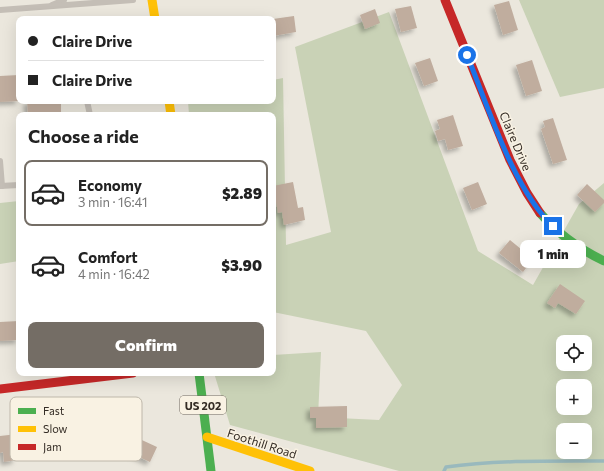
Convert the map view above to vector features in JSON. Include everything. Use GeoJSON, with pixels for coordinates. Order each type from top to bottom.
{"type":"FeatureCollection","features":[{"type":"Feature","properties":{"kind":"main road"},"geometry":{"type":"LineString","coordinates":[[152,0],[155,16]]}},
{"type":"Feature","properties":{"kind":"main road","name":"Claire Drive"},"geometry":{"type":"LineString","coordinates":[[445,0],[500,137],[520,181],[534,205],[544,217],[571,242],[604,261]]}},
{"type":"Feature","properties":{"kind":"main road"},"geometry":{"type":"LineString","coordinates":[[0,389],[108,376]]}},
{"type":"Feature","properties":{"kind":"main road","name":"US 202"},"geometry":{"type":"LineString","coordinates":[[199,376],[211,471]]}},
{"type":"Feature","properties":{"kind":"main road","name":"Foothill Road"},"geometry":{"type":"LineString","coordinates":[[207,437],[310,471]]}},
{"type":"Feature","properties":{"kind":"lane"},"geometry":{"type":"LineString","coordinates":[[47,7],[64,0]]}},
{"type":"Feature","properties":{"kind":"lane"},"geometry":{"type":"LineString","coordinates":[[0,10],[133,0]]}},
{"type":"Feature","properties":{"kind":"lane"},"geometry":{"type":"LineString","coordinates":[[0,161],[1,186],[16,185]]}},
{"type":"Feature","properties":{"kind":"green space"},"geometry":{"type":"Polygon","coordinates":[[[519,0],[604,0],[604,88],[560,97],[519,0]]]}},
{"type":"Feature","properties":{"kind":"green space"},"geometry":{"type":"Polygon","coordinates":[[[389,12],[478,251],[533,285],[579,204],[604,183],[604,471],[399,471],[230,425],[215,376],[276,376],[276,355],[321,352],[318,417],[379,420],[402,385],[366,331],[276,313],[276,112],[189,112],[188,104],[276,104],[276,79],[283,78],[286,245],[331,232],[295,47],[389,12]]]}},
{"type":"Feature","properties":{"kind":"green space"},"geometry":{"type":"Polygon","coordinates":[[[16,201],[16,261],[0,264],[0,203],[16,201]]]}},
{"type":"Feature","properties":{"kind":"building"},"geometry":{"type":"Polygon","coordinates":[[[509,1],[518,30],[503,35],[494,5],[509,1]]]}},
{"type":"Feature","properties":{"kind":"building"},"geometry":{"type":"Polygon","coordinates":[[[411,6],[417,28],[401,32],[395,9],[411,6]]]}},
{"type":"Feature","properties":{"kind":"building"},"geometry":{"type":"Polygon","coordinates":[[[375,9],[380,23],[365,29],[360,15],[375,9]]]}},
{"type":"Feature","properties":{"kind":"building"},"geometry":{"type":"Polygon","coordinates":[[[294,16],[296,32],[276,35],[276,19],[294,16]]]}},
{"type":"Feature","properties":{"kind":"building"},"geometry":{"type":"Polygon","coordinates":[[[430,58],[438,81],[424,86],[415,63],[430,58]]]}},
{"type":"Feature","properties":{"kind":"building"},"geometry":{"type":"Polygon","coordinates":[[[532,60],[542,91],[526,96],[516,65],[532,60]]]}},
{"type":"Feature","properties":{"kind":"building"},"geometry":{"type":"Polygon","coordinates":[[[16,75],[16,101],[0,102],[0,76],[16,75]]]}},
{"type":"Feature","properties":{"kind":"building"},"geometry":{"type":"Polygon","coordinates":[[[27,104],[61,104],[61,112],[28,112],[27,104]]]}},
{"type":"Feature","properties":{"kind":"building"},"geometry":{"type":"Polygon","coordinates":[[[453,115],[463,146],[448,150],[445,139],[438,141],[435,131],[440,129],[437,120],[453,115]]]}},
{"type":"Feature","properties":{"kind":"building"},"geometry":{"type":"Polygon","coordinates":[[[553,118],[567,160],[553,164],[541,129],[545,127],[543,121],[553,118]]]}},
{"type":"Feature","properties":{"kind":"building"},"geometry":{"type":"Polygon","coordinates":[[[293,182],[298,208],[303,207],[305,220],[284,225],[282,212],[278,213],[276,202],[276,185],[293,182]]]}},
{"type":"Feature","properties":{"kind":"building"},"geometry":{"type":"Polygon","coordinates":[[[478,182],[487,204],[472,210],[463,188],[478,182]]]}},
{"type":"Feature","properties":{"kind":"building"},"geometry":{"type":"Polygon","coordinates":[[[587,184],[604,200],[604,203],[595,212],[577,195],[587,184]]]}},
{"type":"Feature","properties":{"kind":"building"},"geometry":{"type":"Polygon","coordinates":[[[510,240],[533,259],[523,272],[499,253],[510,240]]]}},
{"type":"Feature","properties":{"kind":"building"},"geometry":{"type":"Polygon","coordinates":[[[560,284],[585,301],[576,314],[558,303],[555,308],[547,303],[560,284]]]}},
{"type":"Feature","properties":{"kind":"building"},"geometry":{"type":"Polygon","coordinates":[[[16,321],[16,340],[0,341],[0,322],[16,321]]]}},
{"type":"Feature","properties":{"kind":"building"},"geometry":{"type":"Polygon","coordinates":[[[347,406],[347,427],[316,428],[316,418],[310,418],[310,407],[347,406]]]}},
{"type":"Feature","properties":{"kind":"building"},"geometry":{"type":"Polygon","coordinates":[[[10,435],[10,461],[4,462],[3,452],[0,453],[0,436],[10,435]]]}},
{"type":"Feature","properties":{"kind":"building"},"geometry":{"type":"Polygon","coordinates":[[[142,440],[157,447],[150,462],[142,458],[142,440]]]}},
{"type":"Feature","properties":{"kind":"waterway"},"geometry":{"type":"LineString","coordinates":[[444,471],[446,467],[485,463],[525,461],[604,461]]}},
{"type":"Feature","properties":{"kind":"traffic: fast"},"geometry":{"type":"LineString","coordinates":[[540,213],[554,228],[569,240],[604,261]]}},
{"type":"Feature","properties":{"kind":"traffic: fast"},"geometry":{"type":"LineString","coordinates":[[199,376],[211,471]]}},
{"type":"Feature","properties":{"kind":"traffic: slow"},"geometry":{"type":"LineString","coordinates":[[152,0],[155,16]]}},
{"type":"Feature","properties":{"kind":"traffic: slow"},"geometry":{"type":"LineString","coordinates":[[169,104],[171,112]]}},
{"type":"Feature","properties":{"kind":"traffic: slow"},"geometry":{"type":"LineString","coordinates":[[207,437],[310,471]]}},
{"type":"Feature","properties":{"kind":"traffic: jam"},"geometry":{"type":"LineString","coordinates":[[445,0],[510,160],[527,193],[540,213]]}},
{"type":"Feature","properties":{"kind":"traffic: jam"},"geometry":{"type":"LineString","coordinates":[[0,389],[108,376]]}},
{"type":"Feature","properties":{"kind":"route"},"geometry":{"type":"LineString","coordinates":[[467,55],[500,137],[520,181],[534,205],[553,226]]}}]}
